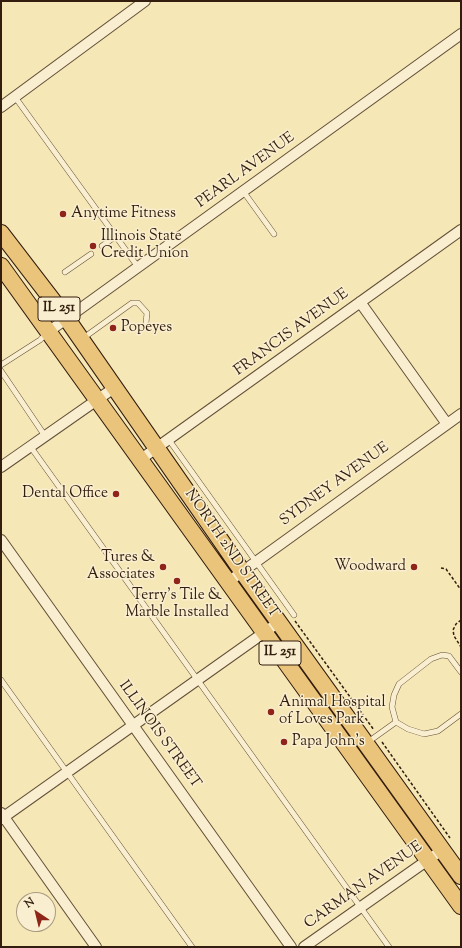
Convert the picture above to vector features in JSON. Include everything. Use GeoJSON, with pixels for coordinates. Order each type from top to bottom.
{"type":"FeatureCollection","features":[{"type":"Feature","properties":{"kind":"main road","name":"NORTH 2ND STREET"},"geometry":{"type":"LineString","coordinates":[[1,232],[67,319],[114,388],[163,444],[242,571],[279,622],[372,740],[447,845],[461,876]]}},
{"type":"Feature","properties":{"kind":"main road","name":"NORTH 2ND STREET"},"geometry":{"type":"LineString","coordinates":[[1,266],[461,906]]}},
{"type":"Feature","properties":{"kind":"street"},"geometry":{"type":"LineString","coordinates":[[1,107],[145,1]]}},
{"type":"Feature","properties":{"kind":"street","name":"PEARL AVENUE"},"geometry":{"type":"LineString","coordinates":[[48,332],[461,34]]}},
{"type":"Feature","properties":{"kind":"street","name":"FRANCIS AVENUE"},"geometry":{"type":"LineString","coordinates":[[141,459],[461,230]]}},
{"type":"Feature","properties":{"kind":"street"},"geometry":{"type":"LineString","coordinates":[[360,302],[447,424]]}},
{"type":"Feature","properties":{"kind":"street"},"geometry":{"type":"LineString","coordinates":[[1,467],[114,388]]}},
{"type":"Feature","properties":{"kind":"street","name":"SYDNEY AVENUE"},"geometry":{"type":"LineString","coordinates":[[228,582],[461,414]]}},
{"type":"Feature","properties":{"kind":"street","name":"ILLINOIS STREET"},"geometry":{"type":"LineString","coordinates":[[1,540],[291,947]]}},
{"type":"Feature","properties":{"kind":"street"},"geometry":{"type":"LineString","coordinates":[[96,947],[2,816],[67,773],[279,622]]}},
{"type":"Feature","properties":{"kind":"street","name":"CARMAN AVENUE"},"geometry":{"type":"LineString","coordinates":[[304,947],[447,845]]}},
{"type":"Feature","properties":{"kind":"lane"},"geometry":{"type":"LineString","coordinates":[[15,97],[138,267]]}},
{"type":"Feature","properties":{"kind":"lane"},"geometry":{"type":"LineString","coordinates":[[243,191],[274,234]]}},
{"type":"Feature","properties":{"kind":"lane"},"geometry":{"type":"LineString","coordinates":[[102,246],[116,236]]}},
{"type":"Feature","properties":{"kind":"lane"},"geometry":{"type":"LineString","coordinates":[[65,272],[91,254]]}},
{"type":"Feature","properties":{"kind":"lane"},"geometry":{"type":"LineString","coordinates":[[81,340],[132,303],[138,303],[147,313],[146,323]]}},
{"type":"Feature","properties":{"kind":"lane"},"geometry":{"type":"LineString","coordinates":[[1,365],[40,340],[48,332]]}},
{"type":"Feature","properties":{"kind":"lane"},"geometry":{"type":"LineString","coordinates":[[1,371],[45,436]]}},
{"type":"Feature","properties":{"kind":"lane"},"geometry":{"type":"LineString","coordinates":[[163,444],[255,562],[294,615]]}},
{"type":"Feature","properties":{"kind":"lane"},"geometry":{"type":"LineString","coordinates":[[30,446],[389,947]]}},
{"type":"Feature","properties":{"kind":"lane"},"geometry":{"type":"LineString","coordinates":[[461,672],[450,656],[442,655],[431,659],[399,684],[394,695],[392,707],[396,722],[408,729],[424,734],[438,731],[461,714]]}},
{"type":"Feature","properties":{"kind":"lane"},"geometry":{"type":"LineString","coordinates":[[1,680],[192,947]]}},
{"type":"Feature","properties":{"kind":"lane"},"geometry":{"type":"LineString","coordinates":[[372,740],[396,722]]}},
{"type":"Feature","properties":{"kind":"path"},"geometry":{"type":"LineString","coordinates":[[441,568],[446,569],[461,590]]}},
{"type":"Feature","properties":{"kind":"path"},"geometry":{"type":"LineString","coordinates":[[461,620],[456,624],[453,630],[454,636],[461,647]]}},
{"type":"Feature","properties":{"kind":"path"},"geometry":{"type":"LineString","coordinates":[[295,621],[372,740],[447,845]]}},
{"type":"Feature","properties":{"kind":"place","name":"Anytime Fitness"},"geometry":{"type":"Point","coordinates":[63,214]}},
{"type":"Feature","properties":{"kind":"place","name":"Illinois State Credit Union"},"geometry":{"type":"Point","coordinates":[93,246]}},
{"type":"Feature","properties":{"kind":"place","name":"Popeyes"},"geometry":{"type":"Point","coordinates":[113,328]}},
{"type":"Feature","properties":{"kind":"place","name":"Dental Office"},"geometry":{"type":"Point","coordinates":[116,494]}},
{"type":"Feature","properties":{"kind":"place","name":"Tures & Associates"},"geometry":{"type":"Point","coordinates":[163,567]}},
{"type":"Feature","properties":{"kind":"place","name":"Woodward"},"geometry":{"type":"Point","coordinates":[414,567]}},
{"type":"Feature","properties":{"kind":"place","name":"Terry's Tile & Marble Installed"},"geometry":{"type":"Point","coordinates":[177,581]}},
{"type":"Feature","properties":{"kind":"place","name":"Animal Hospital of Loves Park"},"geometry":{"type":"Point","coordinates":[271,712]}},
{"type":"Feature","properties":{"kind":"place","name":"Papa John's"},"geometry":{"type":"Point","coordinates":[284,742]}}]}
